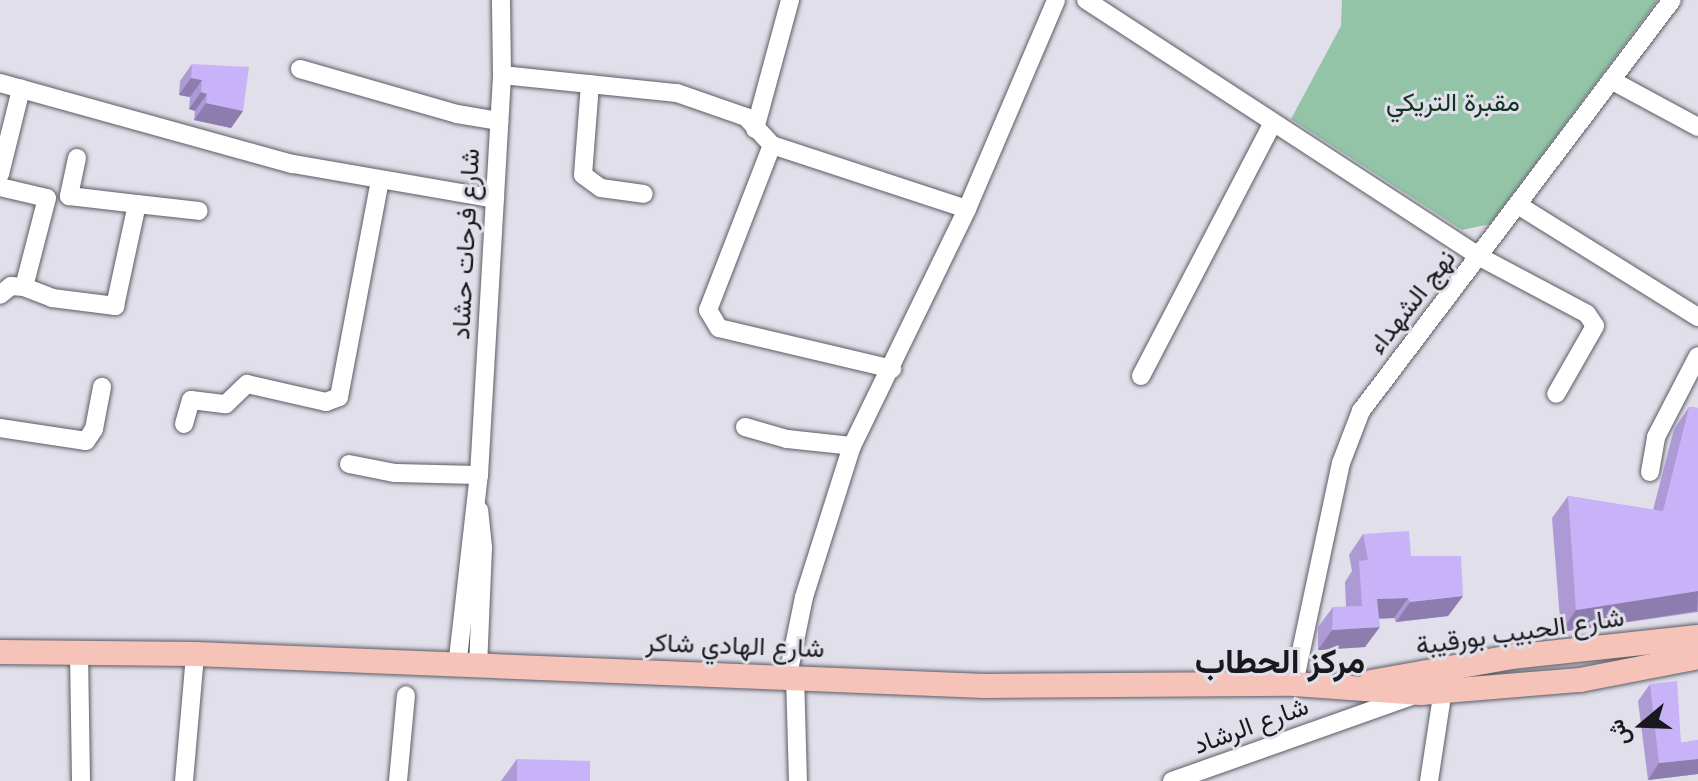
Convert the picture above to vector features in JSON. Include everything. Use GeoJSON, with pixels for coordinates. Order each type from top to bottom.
{"type":"FeatureCollection","features":[{"type":"Feature","properties":{"kind":"main road","name":"شارع الهادي شاكر"},"geometry":{"type":"LineString","coordinates":[[0,637],[141,639],[185,654]]}},
{"type":"Feature","properties":{"kind":"main road","name":"شارع الحبيب بورقيبة"},"geometry":{"type":"LineString","coordinates":[[1432,685],[1511,657],[1698,637]]}},
{"type":"Feature","properties":{"kind":"main road","name":"شارع الهادي شاكر"},"geometry":{"type":"LineString","coordinates":[[0,652],[185,654],[468,667],[791,675],[984,686],[1294,684]]}},
{"type":"Feature","properties":{"kind":"main road","name":"شارع الحبيب بورقيبة"},"geometry":{"type":"LineString","coordinates":[[1294,684],[1350,688],[1394,684],[1580,680],[1698,657]]}},
{"type":"Feature","properties":{"kind":"street","name":"شارع فرحات حشاد"},"geometry":{"type":"LineString","coordinates":[[468,667],[483,547],[478,483],[502,75],[501,0]]}},
{"type":"Feature","properties":{"kind":"street"},"geometry":{"type":"LineString","coordinates":[[755,129],[790,0]]}},
{"type":"Feature","properties":{"kind":"street"},"geometry":{"type":"LineString","coordinates":[[798,781],[791,675],[804,597],[852,446],[967,209],[1055,0]]}},
{"type":"Feature","properties":{"kind":"street"},"geometry":{"type":"LineString","coordinates":[[1086,0],[1271,126],[1480,257],[1593,320],[1595,326],[1556,394]]}},
{"type":"Feature","properties":{"kind":"street","name":"نهج الشهداء"},"geometry":{"type":"LineString","coordinates":[[1294,684],[1349,437],[1361,411],[1672,0]]}},
{"type":"Feature","properties":{"kind":"street"},"geometry":{"type":"LineString","coordinates":[[300,69],[457,114],[499,121]]}},
{"type":"Feature","properties":{"kind":"street"},"geometry":{"type":"LineString","coordinates":[[502,75],[677,93],[746,117],[772,145],[967,209]]}},
{"type":"Feature","properties":{"kind":"street"},"geometry":{"type":"LineString","coordinates":[[1611,80],[1698,127]]}},
{"type":"Feature","properties":{"kind":"street"},"geometry":{"type":"LineString","coordinates":[[0,83],[293,164],[495,199]]}},
{"type":"Feature","properties":{"kind":"street"},"geometry":{"type":"LineString","coordinates":[[590,84],[583,175],[601,188],[644,194]]}},
{"type":"Feature","properties":{"kind":"street"},"geometry":{"type":"LineString","coordinates":[[0,174],[21,89]]}},
{"type":"Feature","properties":{"kind":"street"},"geometry":{"type":"LineString","coordinates":[[1141,376],[1271,126]]}},
{"type":"Feature","properties":{"kind":"street"},"geometry":{"type":"LineString","coordinates":[[772,145],[708,310],[719,328],[892,369]]}},
{"type":"Feature","properties":{"kind":"street"},"geometry":{"type":"LineString","coordinates":[[77,158],[69,196],[199,211]]}},
{"type":"Feature","properties":{"kind":"street"},"geometry":{"type":"LineString","coordinates":[[184,424],[191,400],[226,404],[247,384],[326,402],[339,397],[380,180]]}},
{"type":"Feature","properties":{"kind":"street"},"geometry":{"type":"LineString","coordinates":[[0,187],[47,198],[24,287]]}},
{"type":"Feature","properties":{"kind":"street"},"geometry":{"type":"LineString","coordinates":[[0,295],[11,286],[24,287],[52,298],[115,306],[137,204]]}},
{"type":"Feature","properties":{"kind":"street"},"geometry":{"type":"LineString","coordinates":[[1518,205],[1698,317]]}},
{"type":"Feature","properties":{"kind":"street"},"geometry":{"type":"LineString","coordinates":[[1650,472],[1656,437],[1698,356]]}},
{"type":"Feature","properties":{"kind":"street"},"geometry":{"type":"LineString","coordinates":[[0,428],[86,441],[94,429],[102,387]]}},
{"type":"Feature","properties":{"kind":"street"},"geometry":{"type":"LineString","coordinates":[[745,427],[787,439],[852,446]]}},
{"type":"Feature","properties":{"kind":"street"},"geometry":{"type":"LineString","coordinates":[[349,464],[478,483]]}},
{"type":"Feature","properties":{"kind":"street"},"geometry":{"type":"LineString","coordinates":[[79,653],[81,781]]}},
{"type":"Feature","properties":{"kind":"street"},"geometry":{"type":"LineString","coordinates":[[184,781],[185,654]]}},
{"type":"Feature","properties":{"kind":"street","name":"شارع الرشاد"},"geometry":{"type":"LineString","coordinates":[[1346,720],[1394,684]]}},
{"type":"Feature","properties":{"kind":"street"},"geometry":{"type":"LineString","coordinates":[[1429,781],[1432,685]]}},
{"type":"Feature","properties":{"kind":"street","name":"شارع الرشاد"},"geometry":{"type":"LineString","coordinates":[[1172,781],[1346,720],[1432,685]]}},
{"type":"Feature","properties":{"kind":"street"},"geometry":{"type":"LineString","coordinates":[[398,781],[406,695]]}},
{"type":"Feature","properties":{"kind":"green space","name":"مقبرة التريكي"},"geometry":{"type":"Polygon","coordinates":[[[1342,0],[1658,0],[1490,224],[1462,230],[1291,119],[1341,26],[1342,0]]]}},
{"type":"Feature","properties":{"kind":"building"},"geometry":{"type":"Polygon","coordinates":[[[192,64],[249,67],[243,111],[206,103],[207,94],[201,92],[202,80],[191,78],[192,64]]]}},
{"type":"Feature","properties":{"kind":"building"},"geometry":{"type":"Polygon","coordinates":[[[1689,407],[1698,408],[1698,591],[1576,610],[1568,496],[1663,511],[1689,407]]]}},
{"type":"Feature","properties":{"kind":"building"},"geometry":{"type":"Polygon","coordinates":[[[1409,531],[1411,556],[1461,556],[1463,596],[1410,602],[1408,598],[1377,599],[1380,627],[1332,630],[1333,607],[1362,606],[1359,561],[1368,560],[1363,534],[1409,531]]]}},
{"type":"Feature","properties":{"kind":"building"},"geometry":{"type":"Polygon","coordinates":[[[1677,681],[1681,743],[1698,740],[1698,759],[1659,763],[1650,684],[1677,681]]]}},
{"type":"Feature","properties":{"kind":"building"},"geometry":{"type":"Polygon","coordinates":[[[517,759],[590,761],[590,781],[517,781],[517,759]]]}},
{"type":"Feature","properties":{"kind":"district","name":"مركز الحطاب"},"geometry":{"type":"Point","coordinates":[1280,662]}}]}
